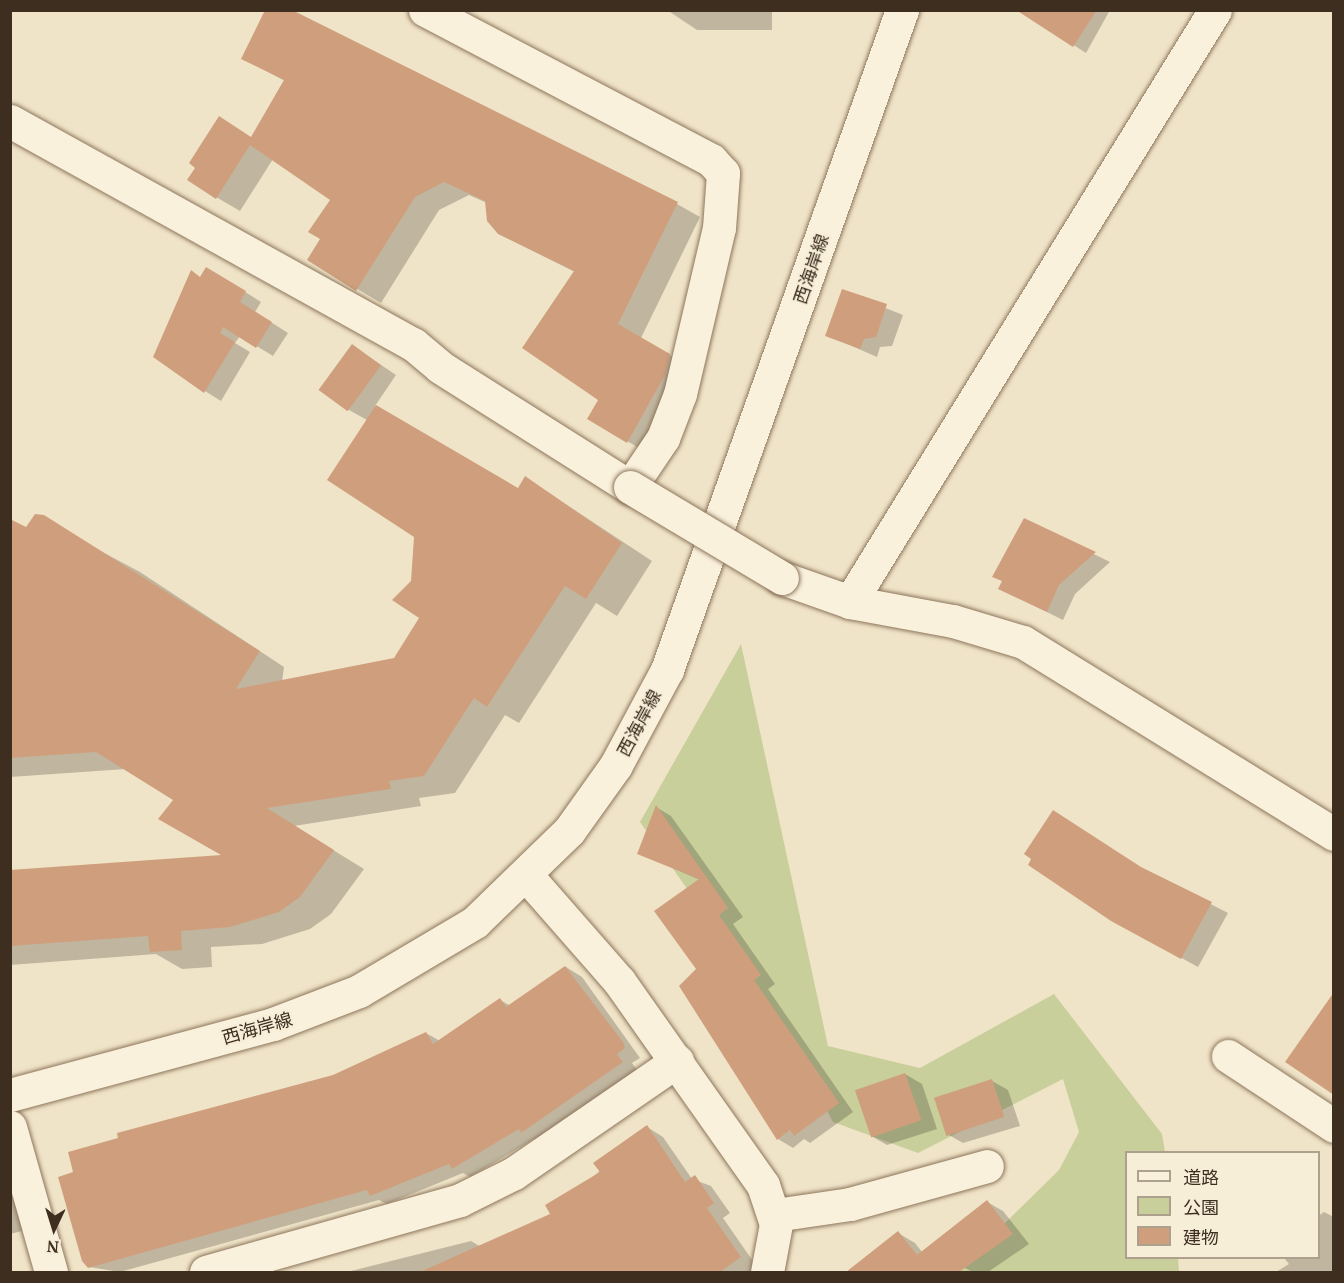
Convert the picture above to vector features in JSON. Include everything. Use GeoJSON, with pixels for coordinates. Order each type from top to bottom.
{"type":"FeatureCollection","features":[{"type":"Feature","properties":{"kind":"street"},"geometry":{"type":"LineString","coordinates":[[424,10],[711,160],[723,173],[719,228],[680,394],[663,438],[630,487]]}},
{"type":"Feature","properties":{"kind":"street","name":"西海岸線"},"geometry":{"type":"LineString","coordinates":[[10,1095],[324,1007],[423,957],[527,876],[594,799],[667,670],[902,10]]}},
{"type":"Feature","properties":{"kind":"street"},"geometry":{"type":"LineString","coordinates":[[850,602],[1215,10]]}},
{"type":"Feature","properties":{"kind":"street"},"geometry":{"type":"LineString","coordinates":[[10,121],[412,344],[630,487],[782,578],[850,602],[953,621],[1023,642],[1334,834]]}},
{"type":"Feature","properties":{"kind":"street"},"geometry":{"type":"LineString","coordinates":[[527,876],[594,949],[677,1061],[763,1185],[775,1215],[767,1272]]}},
{"type":"Feature","properties":{"kind":"street"},"geometry":{"type":"LineString","coordinates":[[1228,1056],[1334,1126]]}},
{"type":"Feature","properties":{"kind":"street"},"geometry":{"type":"LineString","coordinates":[[206,1272],[460,1200],[514,1173],[677,1061]]}},
{"type":"Feature","properties":{"kind":"street"},"geometry":{"type":"LineString","coordinates":[[10,1127],[51,1272]]}},
{"type":"Feature","properties":{"kind":"street"},"geometry":{"type":"LineString","coordinates":[[775,1215],[850,1204],[987,1166]]}},
{"type":"Feature","properties":{"kind":"green space"},"geometry":{"type":"Polygon","coordinates":[[[741,644],[828,1046],[920,1068],[1054,994],[1162,1134],[1165,1151],[1125,1151],[1125,1259],[1178,1259],[1179,1272],[955,1272],[1059,1170],[1079,1132],[1063,1079],[918,1153],[833,1122],[781,1022],[640,822],[741,644]]]}},
{"type":"Feature","properties":{"kind":"building"},"geometry":{"type":"Polygon","coordinates":[[[265,10],[292,10],[678,202],[618,324],[670,354],[665,375],[627,443],[587,419],[598,400],[522,348],[574,271],[498,234],[487,221],[485,201],[444,182],[415,197],[356,291],[307,260],[320,239],[308,232],[330,200],[250,145],[216,199],[187,180],[195,168],[189,163],[219,116],[251,137],[284,80],[241,59],[265,10]]]}},
{"type":"Feature","properties":{"kind":"building"},"geometry":{"type":"Polygon","coordinates":[[[1016,10],[1097,10],[1073,47],[1016,10]]]}},
{"type":"Feature","properties":{"kind":"building"},"geometry":{"type":"Polygon","coordinates":[[[206,267],[246,291],[240,302],[272,322],[256,348],[223,327],[220,333],[235,342],[204,393],[153,357],[191,270],[200,277],[206,267]]]}},
{"type":"Feature","properties":{"kind":"building"},"geometry":{"type":"Polygon","coordinates":[[[842,289],[887,304],[876,337],[864,339],[860,349],[825,336],[842,289]]]}},
{"type":"Feature","properties":{"kind":"building"},"geometry":{"type":"Polygon","coordinates":[[[352,344],[381,365],[348,411],[318,390],[352,344]]]}},
{"type":"Feature","properties":{"kind":"building"},"geometry":{"type":"Polygon","coordinates":[[[376,405],[518,488],[525,476],[622,543],[586,599],[565,586],[487,707],[474,698],[424,776],[389,781],[391,789],[267,808],[334,850],[300,897],[279,912],[230,927],[181,931],[182,950],[150,952],[148,936],[10,946],[10,870],[221,855],[158,819],[173,800],[96,752],[10,758],[10,519],[26,527],[35,514],[44,515],[260,651],[236,689],[394,658],[419,618],[392,600],[411,581],[414,537],[327,480],[376,405]]]}},
{"type":"Feature","properties":{"kind":"building"},"geometry":{"type":"Polygon","coordinates":[[[1024,518],[1096,552],[1059,585],[1047,612],[998,589],[1002,581],[992,577],[1024,518]]]}},
{"type":"Feature","properties":{"kind":"building"},"geometry":{"type":"Polygon","coordinates":[[[656,805],[728,908],[719,915],[761,975],[754,980],[839,1103],[794,1136],[790,1130],[777,1140],[679,986],[696,969],[654,911],[699,879],[637,854],[656,805]]]}},
{"type":"Feature","properties":{"kind":"building"},"geometry":{"type":"Polygon","coordinates":[[[1053,810],[1141,867],[1212,902],[1181,959],[1111,921],[1028,865],[1031,859],[1024,854],[1053,810]]]}},
{"type":"Feature","properties":{"kind":"building"},"geometry":{"type":"Polygon","coordinates":[[[565,966],[623,1042],[625,1048],[617,1054],[623,1062],[521,1133],[519,1129],[452,1169],[449,1164],[370,1196],[367,1190],[88,1268],[82,1261],[58,1177],[73,1172],[68,1152],[118,1138],[117,1133],[333,1075],[426,1032],[433,1044],[500,998],[506,1007],[565,966]]]}},
{"type":"Feature","properties":{"kind":"building"},"geometry":{"type":"Polygon","coordinates":[[[1334,992],[1334,1095],[1285,1062],[1334,992]]]}},
{"type":"Feature","properties":{"kind":"building"},"geometry":{"type":"Polygon","coordinates":[[[905,1073],[921,1120],[871,1138],[855,1090],[905,1073]]]}},
{"type":"Feature","properties":{"kind":"building"},"geometry":{"type":"Polygon","coordinates":[[[992,1079],[1004,1117],[946,1136],[934,1098],[992,1079]]]}},
{"type":"Feature","properties":{"kind":"building"},"geometry":{"type":"Polygon","coordinates":[[[647,1125],[685,1182],[695,1175],[714,1203],[707,1208],[741,1257],[720,1272],[420,1272],[550,1214],[545,1205],[600,1172],[593,1163],[647,1125]]]}},
{"type":"Feature","properties":{"kind":"building"},"geometry":{"type":"Polygon","coordinates":[[[987,1200],[1013,1234],[959,1272],[846,1272],[898,1231],[917,1255],[987,1200]]]}}]}
